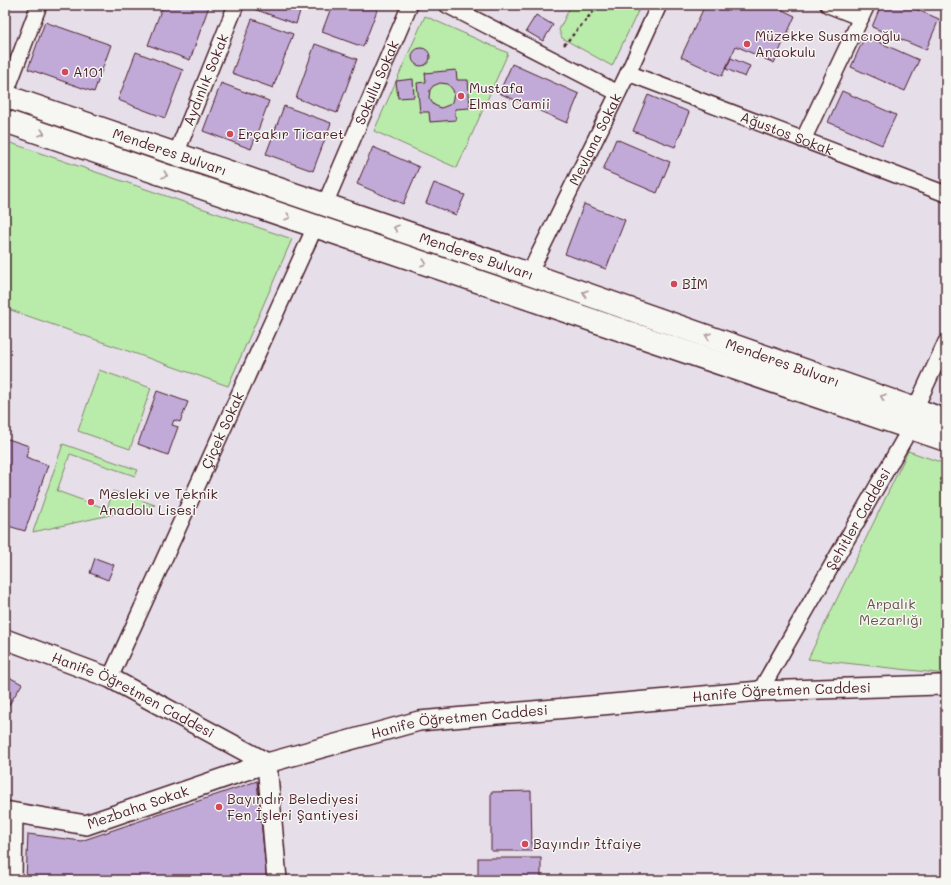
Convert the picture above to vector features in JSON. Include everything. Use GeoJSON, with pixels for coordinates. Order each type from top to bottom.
{"type":"FeatureCollection","features":[{"type":"Feature","properties":{"kind":"main road","name":"Menderes Bulvarı"},"geometry":{"type":"LineString","coordinates":[[5,96],[529,274],[913,418],[946,440]]}},
{"type":"Feature","properties":{"kind":"main road","name":"Menderes Bulvarı"},"geometry":{"type":"LineString","coordinates":[[5,120],[315,227],[913,418],[946,421]]}},
{"type":"Feature","properties":{"kind":"street"},"geometry":{"type":"LineString","coordinates":[[5,96],[39,5]]}},
{"type":"Feature","properties":{"kind":"street","name":"Aydınlık Sokak"},"geometry":{"type":"LineString","coordinates":[[176,154],[236,5]]}},
{"type":"Feature","properties":{"kind":"street","name":"Sokullu Sokak"},"geometry":{"type":"LineString","coordinates":[[325,204],[410,5]]}},
{"type":"Feature","properties":{"kind":"street"},"geometry":{"type":"LineString","coordinates":[[447,5],[618,93]]}},
{"type":"Feature","properties":{"kind":"street","name":"Mevlana Sokak"},"geometry":{"type":"LineString","coordinates":[[529,274],[628,73],[659,5]]}},
{"type":"Feature","properties":{"kind":"street"},"geometry":{"type":"LineString","coordinates":[[804,140],[864,12],[828,5]]}},
{"type":"Feature","properties":{"kind":"street","name":"Ağustos Sokak"},"geometry":{"type":"LineString","coordinates":[[628,73],[946,194]]}},
{"type":"Feature","properties":{"kind":"street","name":"Çiçek Sokak"},"geometry":{"type":"LineString","coordinates":[[110,678],[315,227]]}},
{"type":"Feature","properties":{"kind":"street","name":"Şehitler Caddesi"},"geometry":{"type":"LineString","coordinates":[[760,692],[913,418],[946,342]]}},
{"type":"Feature","properties":{"kind":"street","name":"Hanife Öğretmen Caddesi"},"geometry":{"type":"LineString","coordinates":[[5,639],[110,678],[267,763],[418,721],[760,692],[862,687],[946,686]]}},
{"type":"Feature","properties":{"kind":"street"},"geometry":{"type":"LineString","coordinates":[[267,763],[278,880]]}},
{"type":"Feature","properties":{"kind":"street","name":"Mezbaha Sokak"},"geometry":{"type":"LineString","coordinates":[[10,811],[86,824],[267,763]]}},
{"type":"Feature","properties":{"kind":"street"},"geometry":{"type":"LineString","coordinates":[[10,811],[14,880]]}},
{"type":"Feature","properties":{"kind":"path"},"geometry":{"type":"LineString","coordinates":[[551,59],[599,5]]}},
{"type":"Feature","properties":{"kind":"green space"},"geometry":{"type":"Polygon","coordinates":[[[571,5],[641,5],[612,66],[562,38],[559,30],[571,5]]]}},
{"type":"Feature","properties":{"kind":"green space"},"geometry":{"type":"Polygon","coordinates":[[[425,16],[508,53],[457,168],[374,131],[425,16]]]}},
{"type":"Feature","properties":{"kind":"green space"},"geometry":{"type":"Polygon","coordinates":[[[5,141],[292,239],[228,386],[5,308],[5,141]]]}},
{"type":"Feature","properties":{"kind":"green space"},"geometry":{"type":"Polygon","coordinates":[[[99,370],[151,388],[130,449],[78,431],[99,370]]]}},
{"type":"Feature","properties":{"kind":"green space"},"geometry":{"type":"Polygon","coordinates":[[[63,444],[138,470],[135,476],[70,454],[57,491],[107,509],[113,491],[155,505],[33,532],[63,444]]]}},
{"type":"Feature","properties":{"kind":"green space","name":"Arpalık Mezarlığı"},"geometry":{"type":"Polygon","coordinates":[[[908,451],[946,464],[946,674],[808,659],[908,451]]]}},
{"type":"Feature","properties":{"kind":"building"},"geometry":{"type":"Polygon","coordinates":[[[163,5],[209,6],[190,60],[148,45],[163,5]]]}},
{"type":"Feature","properties":{"kind":"building"},"geometry":{"type":"Polygon","coordinates":[[[256,5],[302,5],[296,24],[254,9],[256,5]]]}},
{"type":"Feature","properties":{"kind":"building"},"geometry":{"type":"Polygon","coordinates":[[[332,5],[379,5],[363,47],[322,32],[332,5]]]}},
{"type":"Feature","properties":{"kind":"building"},"geometry":{"type":"Polygon","coordinates":[[[705,5],[772,5],[795,16],[774,63],[736,46],[722,76],[681,57],[705,5]]]}},
{"type":"Feature","properties":{"kind":"building"},"geometry":{"type":"Polygon","coordinates":[[[881,5],[906,5],[939,19],[926,50],[872,27],[881,5]]]}},
{"type":"Feature","properties":{"kind":"building"},"geometry":{"type":"Polygon","coordinates":[[[536,15],[553,25],[543,41],[526,31],[536,15]]]}},
{"type":"Feature","properties":{"kind":"building"},"geometry":{"type":"Polygon","coordinates":[[[252,19],[293,34],[273,88],[232,73],[252,19]]]}},
{"type":"Feature","properties":{"kind":"building"},"geometry":{"type":"Polygon","coordinates":[[[45,22],[111,45],[94,92],[28,69],[45,22]]]}},
{"type":"Feature","properties":{"kind":"building"},"geometry":{"type":"Polygon","coordinates":[[[865,36],[919,60],[905,91],[851,67],[865,36]]]}},
{"type":"Feature","properties":{"kind":"building"},"geometry":{"type":"Polygon","coordinates":[[[315,44],[357,59],[337,113],[296,98],[315,44]]]}},
{"type":"Feature","properties":{"kind":"building"},"geometry":{"type":"Polygon","coordinates":[[[417,48],[425,48],[430,53],[428,64],[425,66],[417,66],[412,61],[412,53],[417,48]]]}},
{"type":"Feature","properties":{"kind":"building"},"geometry":{"type":"Polygon","coordinates":[[[136,52],[183,70],[165,118],[118,100],[136,52]]]}},
{"type":"Feature","properties":{"kind":"building"},"geometry":{"type":"Polygon","coordinates":[[[731,58],[750,66],[745,77],[726,69],[731,58]]]}},
{"type":"Feature","properties":{"kind":"building"},"geometry":{"type":"Polygon","coordinates":[[[512,64],[579,94],[567,123],[499,93],[512,64]]]}},
{"type":"Feature","properties":{"kind":"building","name":"Mustafa Elmas Camii"},"geometry":{"type":"Polygon","coordinates":[[[456,70],[457,80],[468,80],[470,108],[455,109],[456,120],[430,122],[429,112],[420,112],[417,83],[426,82],[425,73],[456,70]],[[440,83],[433,86],[430,90],[429,98],[434,105],[441,108],[452,102],[454,94],[453,90],[448,84],[440,83]]]}},
{"type":"Feature","properties":{"kind":"building"},"geometry":{"type":"Polygon","coordinates":[[[413,79],[414,97],[398,98],[396,81],[413,79]]]}},
{"type":"Feature","properties":{"kind":"building"},"geometry":{"type":"Polygon","coordinates":[[[221,83],[269,101],[251,149],[203,131],[221,83]]]}},
{"type":"Feature","properties":{"kind":"building"},"geometry":{"type":"Polygon","coordinates":[[[842,91],[896,115],[882,145],[828,122],[842,91]]]}},
{"type":"Feature","properties":{"kind":"building"},"geometry":{"type":"Polygon","coordinates":[[[648,95],[689,112],[675,147],[633,131],[648,95]]]}},
{"type":"Feature","properties":{"kind":"building"},"geometry":{"type":"Polygon","coordinates":[[[284,106],[331,123],[313,171],[266,154],[284,106]]]}},
{"type":"Feature","properties":{"kind":"building"},"geometry":{"type":"Polygon","coordinates":[[[616,139],[670,162],[657,193],[603,170],[616,139]]]}},
{"type":"Feature","properties":{"kind":"building"},"geometry":{"type":"Polygon","coordinates":[[[373,147],[419,167],[403,204],[357,184],[373,147]]]}},
{"type":"Feature","properties":{"kind":"building"},"geometry":{"type":"Polygon","coordinates":[[[434,183],[465,195],[456,215],[426,203],[434,183]]]}},
{"type":"Feature","properties":{"kind":"building"},"geometry":{"type":"Polygon","coordinates":[[[584,204],[625,220],[606,269],[565,254],[584,204]]]}},
{"type":"Feature","properties":{"kind":"building"},"geometry":{"type":"Polygon","coordinates":[[[157,391],[188,402],[180,422],[174,420],[172,425],[178,427],[168,455],[138,444],[157,391]]]}},
{"type":"Feature","properties":{"kind":"building"},"geometry":{"type":"Polygon","coordinates":[[[5,438],[29,446],[26,457],[48,465],[25,531],[5,525],[5,438]]]}},
{"type":"Feature","properties":{"kind":"building"},"geometry":{"type":"Polygon","coordinates":[[[95,558],[114,565],[108,580],[90,573],[95,558]]]}},
{"type":"Feature","properties":{"kind":"building"},"geometry":{"type":"Polygon","coordinates":[[[5,675],[22,684],[5,711],[5,675]]]}},
{"type":"Feature","properties":{"kind":"building","name":"Bayındır Belediyesi Fen İşleri Şantiyesi"},"geometry":{"type":"Polygon","coordinates":[[[257,781],[267,880],[26,880],[28,834],[81,841],[257,781]]]}},
{"type":"Feature","properties":{"kind":"building"},"geometry":{"type":"Polygon","coordinates":[[[531,791],[532,851],[491,851],[491,792],[531,791]]]}},
{"type":"Feature","properties":{"kind":"building"},"geometry":{"type":"Polygon","coordinates":[[[478,858],[541,858],[541,880],[478,880],[478,858]]]}},
{"type":"Feature","properties":{"kind":"place","name":"Müzekke Susamcıoğlu Anaokulu"},"geometry":{"type":"Point","coordinates":[747,44]}},
{"type":"Feature","properties":{"kind":"place","name":"A101"},"geometry":{"type":"Point","coordinates":[65,72]}},
{"type":"Feature","properties":{"kind":"place","name":"Mustafa Elmas Camii"},"geometry":{"type":"Point","coordinates":[461,96]}},
{"type":"Feature","properties":{"kind":"place","name":"Erçakır Ticaret"},"geometry":{"type":"Point","coordinates":[230,134]}},
{"type":"Feature","properties":{"kind":"place","name":"BİM"},"geometry":{"type":"Point","coordinates":[674,284]}},
{"type":"Feature","properties":{"kind":"place","name":"Mesleki ve Teknik Anadolu Lisesi"},"geometry":{"type":"Point","coordinates":[91,502]}},
{"type":"Feature","properties":{"kind":"place","name":"Bayındır Belediyesi Fen İşleri Şantiyesi"},"geometry":{"type":"Point","coordinates":[219,807]}},
{"type":"Feature","properties":{"kind":"place","name":"Bayındır İtfaiye"},"geometry":{"type":"Point","coordinates":[525,844]}}]}
